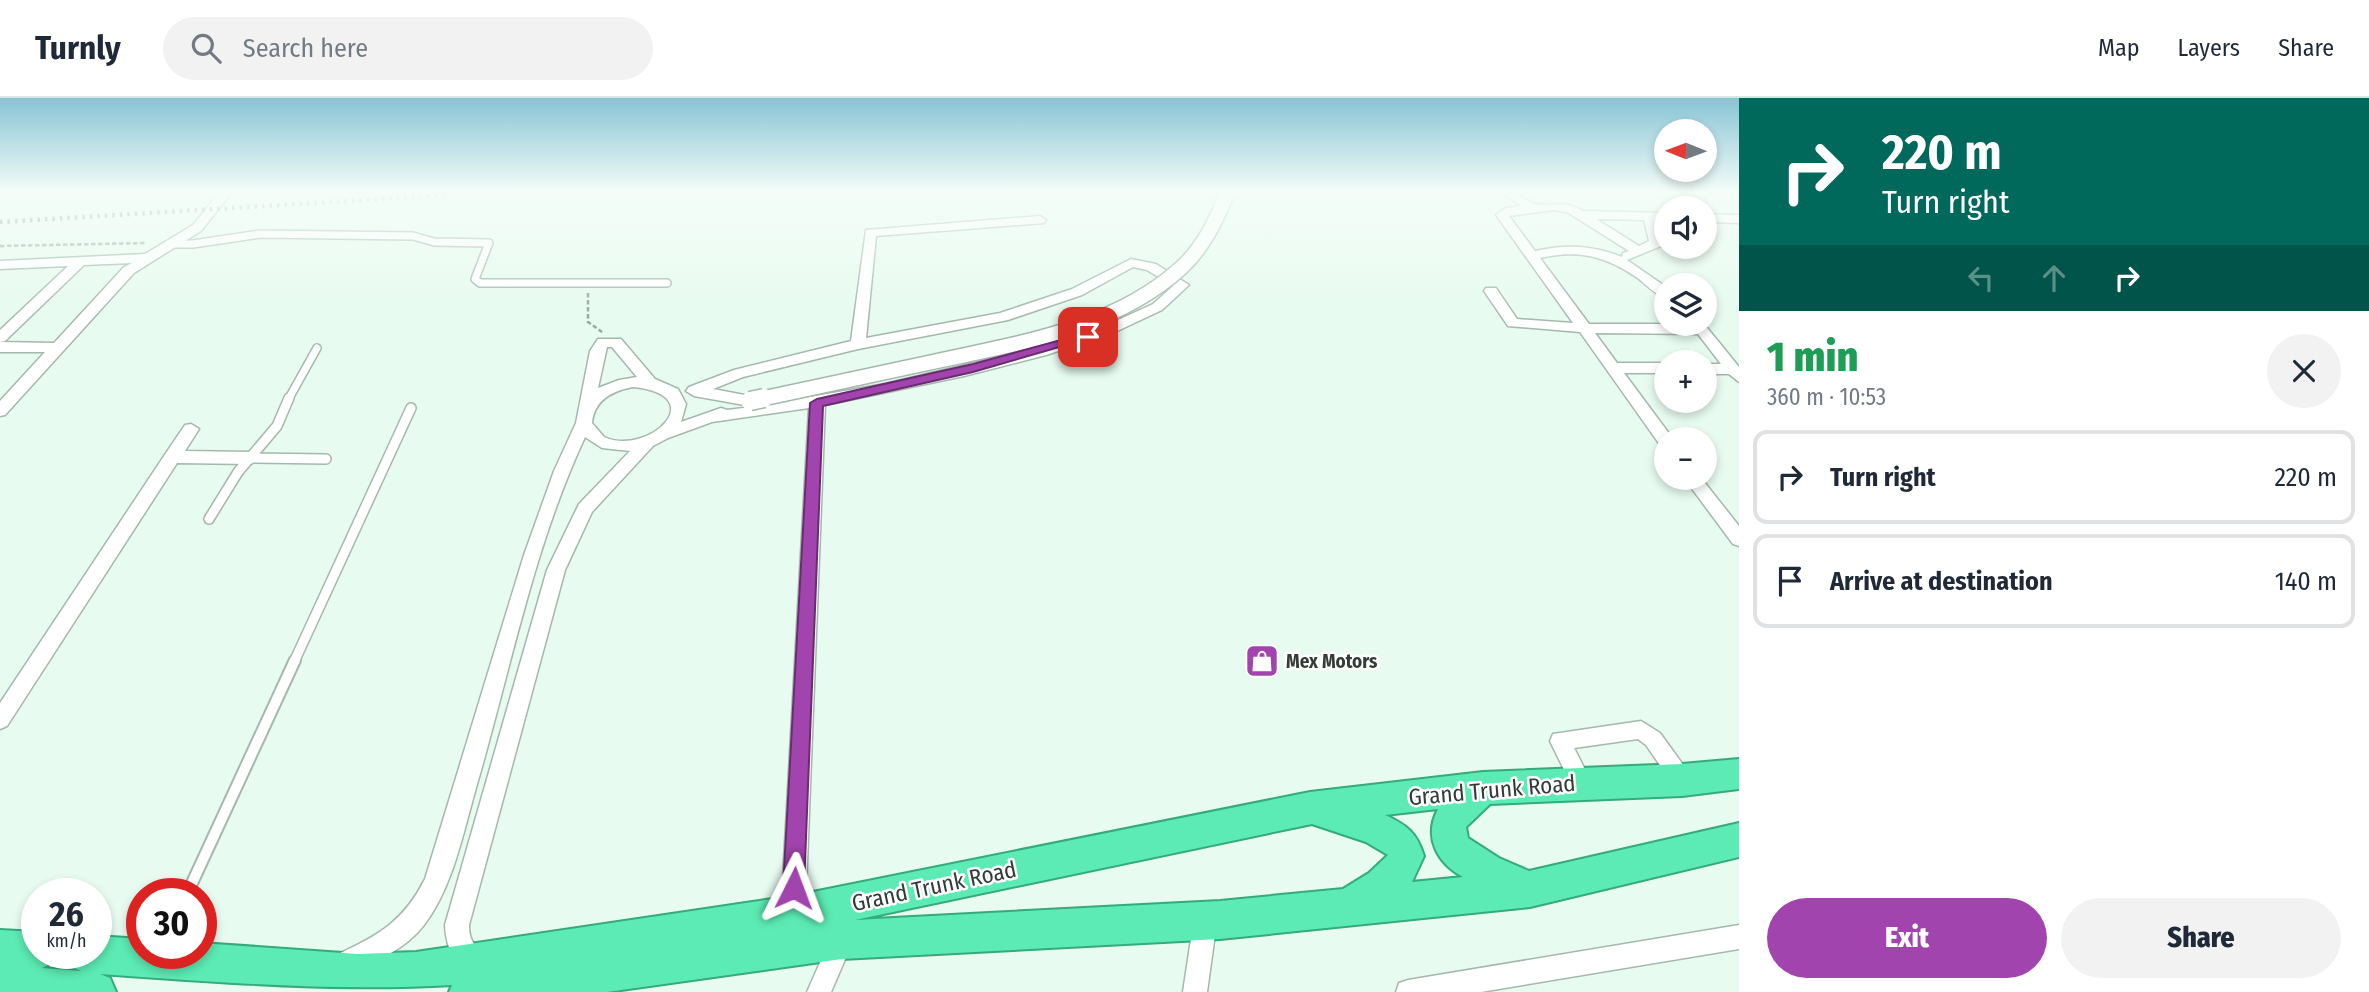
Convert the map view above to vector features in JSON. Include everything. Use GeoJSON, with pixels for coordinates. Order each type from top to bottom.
{"type":"FeatureCollection","features":[{"type":"Feature","properties":{"kind":"highway","name":"Grand Trunk Road"},"geometry":{"type":"LineString","coordinates":[[471,977],[793,915],[1310,808],[1483,788],[1682,780],[1739,774]]}},
{"type":"Feature","properties":{"kind":"highway"},"geometry":{"type":"LineString","coordinates":[[1483,788],[1465,799],[1451,816],[1445,832],[1447,839],[1463,859],[1530,889]]}},
{"type":"Feature","properties":{"kind":"highway"},"geometry":{"type":"LineString","coordinates":[[1310,808],[1388,831],[1401,840],[1407,853],[1406,864],[1384,887],[1343,910]]}},
{"type":"Feature","properties":{"kind":"highway","name":"Grand Trunk Road"},"geometry":{"type":"LineString","coordinates":[[217,961],[328,971],[416,971],[471,977],[530,988],[842,940],[1220,920],[1343,910],[1530,889],[1739,840]]}},
{"type":"Feature","properties":{"kind":"highway"},"geometry":{"type":"LineString","coordinates":[[0,949],[21,950]]}},
{"type":"Feature","properties":{"kind":"highway"},"geometry":{"type":"LineString","coordinates":[[0,984],[82,992]]}},
{"type":"Feature","properties":{"kind":"street"},"geometry":{"type":"LineString","coordinates":[[0,411],[120,279],[144,258],[186,234]]}},
{"type":"Feature","properties":{"kind":"street"},"geometry":{"type":"LineString","coordinates":[[858,344],[867,238],[870,234]]}},
{"type":"Feature","properties":{"kind":"street"},"geometry":{"type":"LineString","coordinates":[[471,977],[457,941],[457,925],[556,570],[585,508],[656,439],[677,421],[680,407],[674,394],[655,384],[616,342],[603,342],[597,351],[586,415],[590,434],[602,443],[619,446],[656,439],[750,401],[1003,347],[1086,323],[1134,301],[1176,273],[1208,234]]}},
{"type":"Feature","properties":{"kind":"street"},"geometry":{"type":"LineString","coordinates":[[1515,234],[1655,427]]}},
{"type":"Feature","properties":{"kind":"street"},"geometry":{"type":"LineString","coordinates":[[1611,234],[1637,250]]}},
{"type":"Feature","properties":{"kind":"street"},"geometry":{"type":"LineString","coordinates":[[1623,260],[1657,241],[1655,234]]}},
{"type":"Feature","properties":{"kind":"street"},"geometry":{"type":"LineString","coordinates":[[1531,256],[1583,251],[1623,260],[1654,285]]}},
{"type":"Feature","properties":{"kind":"street"},"geometry":{"type":"LineString","coordinates":[[3,267],[144,258]]}},
{"type":"Feature","properties":{"kind":"street"},"geometry":{"type":"LineString","coordinates":[[0,338],[79,262]]}},
{"type":"Feature","properties":{"kind":"street"},"geometry":{"type":"LineString","coordinates":[[694,391],[739,373],[858,344],[1015,314],[1077,292],[1131,263],[1151,267],[1182,285],[1176,294],[1136,318],[1072,343],[817,403],[712,417]]}},
{"type":"Feature","properties":{"kind":"street"},"geometry":{"type":"LineString","coordinates":[[1490,291],[1513,323],[1654,327]]}},
{"type":"Feature","properties":{"kind":"street"},"geometry":{"type":"LineString","coordinates":[[1708,336],[1736,373]]}},
{"type":"Feature","properties":{"kind":"street"},"geometry":{"type":"LineString","coordinates":[[0,347],[58,348]]}},
{"type":"Feature","properties":{"kind":"street"},"geometry":{"type":"LineString","coordinates":[[1613,368],[1654,368]]}},
{"type":"Feature","properties":{"kind":"street"},"geometry":{"type":"LineString","coordinates":[[1717,371],[1736,373]]}},
{"type":"Feature","properties":{"kind":"street"},"geometry":{"type":"LineString","coordinates":[[328,971],[385,943],[417,915],[428,895],[469,775],[530,561],[561,471],[596,396],[617,385],[655,384],[750,401]]}},
{"type":"Feature","properties":{"kind":"street"},"geometry":{"type":"LineString","coordinates":[[793,915],[817,403]]}},
{"type":"Feature","properties":{"kind":"street"},"geometry":{"type":"LineString","coordinates":[[0,720],[191,429]]}},
{"type":"Feature","properties":{"kind":"street"},"geometry":{"type":"LineString","coordinates":[[172,457],[251,458]]}},
{"type":"Feature","properties":{"kind":"street"},"geometry":{"type":"LineString","coordinates":[[1702,490],[1739,537]]}},
{"type":"Feature","properties":{"kind":"street"},"geometry":{"type":"LineString","coordinates":[[1581,783],[1560,741],[1638,729],[1653,738],[1682,780]]}},
{"type":"Feature","properties":{"kind":"street"},"geometry":{"type":"LineString","coordinates":[[1195,992],[1205,926],[1220,920]]}},
{"type":"Feature","properties":{"kind":"street"},"geometry":{"type":"LineString","coordinates":[[1408,992],[1739,937]]}},
{"type":"Feature","properties":{"kind":"street"},"geometry":{"type":"LineString","coordinates":[[819,992],[842,940]]}},
{"type":"Feature","properties":{"kind":"lane"},"geometry":{"type":"LineString","coordinates":[[170,244],[193,244],[240,235],[296,234]]}},
{"type":"Feature","properties":{"kind":"lane"},"geometry":{"type":"LineString","coordinates":[[339,234],[489,243],[475,279],[477,283],[667,283]]}},
{"type":"Feature","properties":{"kind":"lane"},"geometry":{"type":"LineString","coordinates":[[209,519],[238,472],[277,426],[296,382],[317,348]]}},
{"type":"Feature","properties":{"kind":"lane"},"geometry":{"type":"LineString","coordinates":[[194,878],[411,408]]}},
{"type":"Feature","properties":{"kind":"lane"},"geometry":{"type":"LineString","coordinates":[[251,458],[326,459]]}},
{"type":"Feature","properties":{"kind":"path"},"geometry":{"type":"LineString","coordinates":[[0,246],[170,244]]}},
{"type":"Feature","properties":{"kind":"path"},"geometry":{"type":"LineString","coordinates":[[589,284],[586,316],[588,322],[602,329],[603,342]]}},
{"type":"Feature","properties":{"kind":"place","name":"Mex Motors"},"geometry":{"type":"Point","coordinates":[1262,661]}},
{"type":"Feature","properties":{"kind":"route"},"geometry":{"type":"LineString","coordinates":[[794,888],[817,403],[973,368],[1088,337]]}}]}
